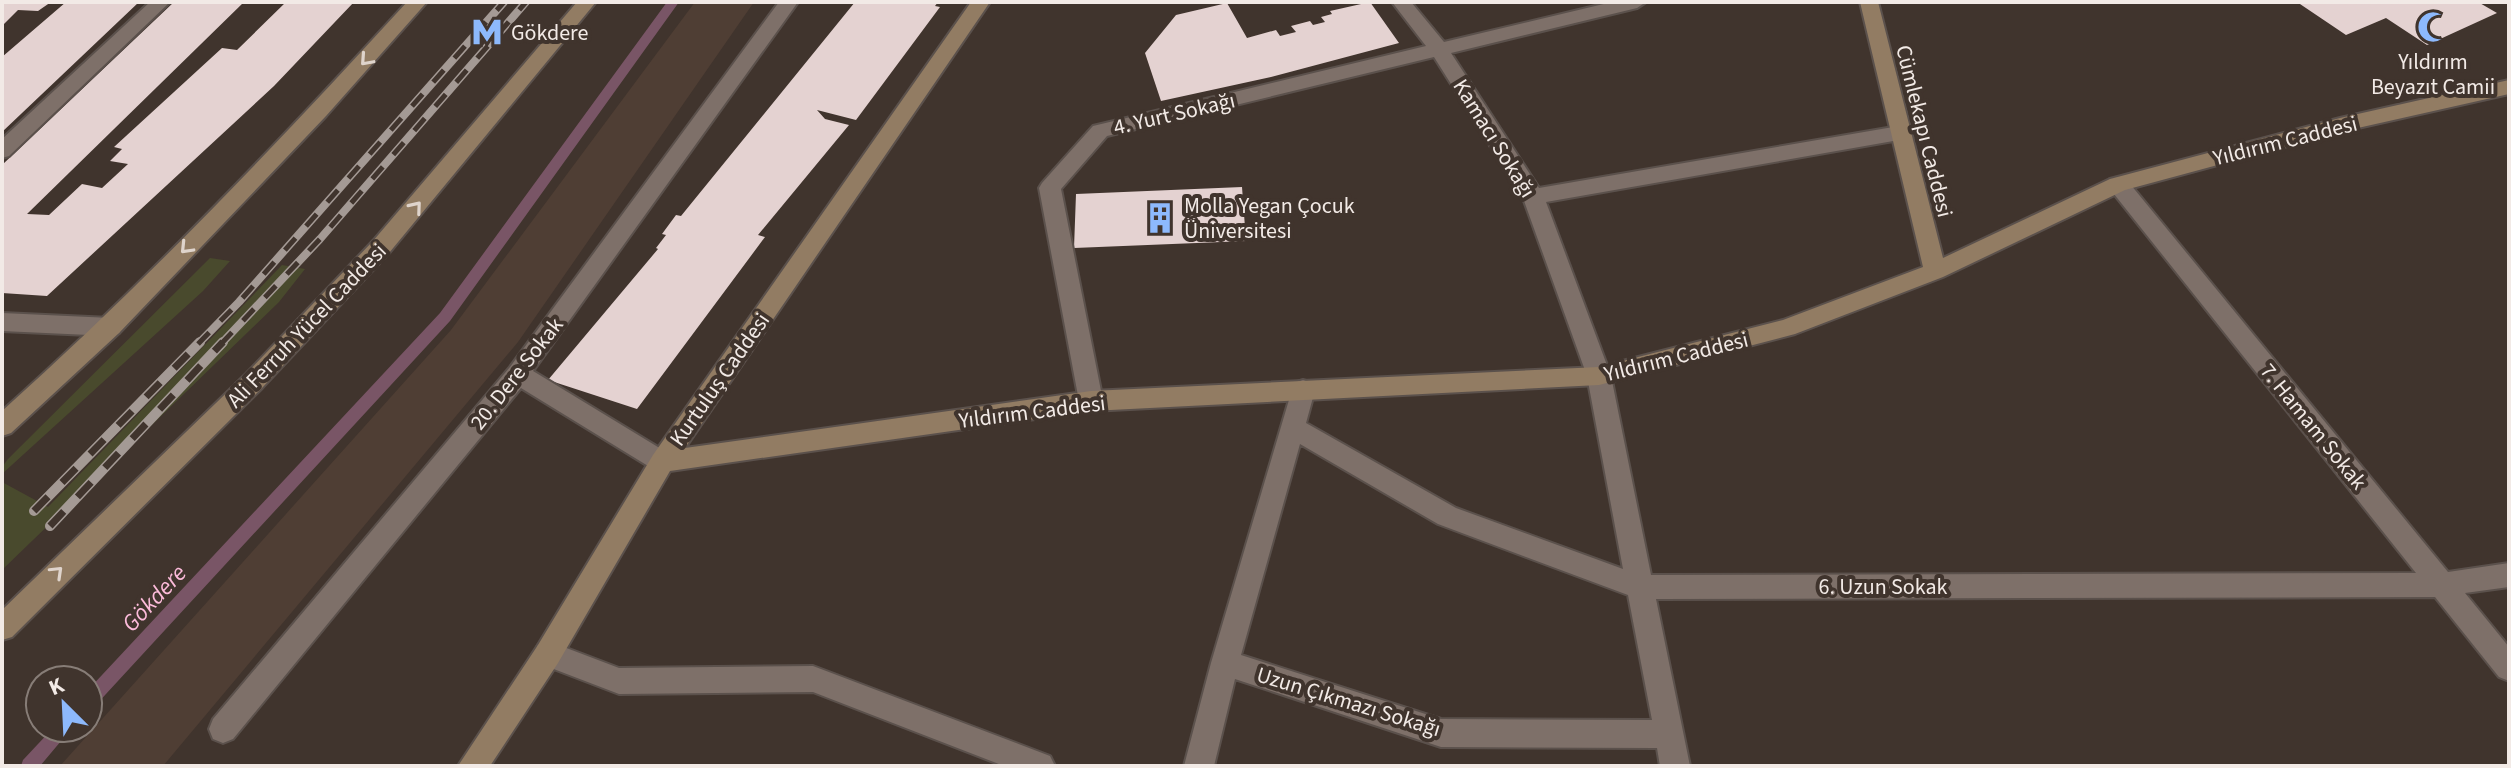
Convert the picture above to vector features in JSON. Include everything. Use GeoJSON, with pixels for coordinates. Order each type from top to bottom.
{"type":"FeatureCollection","features":[{"type":"Feature","properties":{"kind":"main road"},"geometry":{"type":"LineString","coordinates":[[2,426],[111,327],[319,111],[418,2]]}},
{"type":"Feature","properties":{"kind":"main road","name":"Ali Ferruh Yücel Caddesi"},"geometry":{"type":"LineString","coordinates":[[2,628],[254,381],[381,247],[587,2]]}},
{"type":"Feature","properties":{"kind":"main road","name":"Kurtuluş Caddesi"},"geometry":{"type":"LineString","coordinates":[[473,766],[548,654],[662,462],[981,2]]}},
{"type":"Feature","properties":{"kind":"main road","name":"Cümlekapı Caddesi"},"geometry":{"type":"LineString","coordinates":[[1869,2],[1935,271]]}},
{"type":"Feature","properties":{"kind":"main road","name":"Yıldırım Caddesi"},"geometry":{"type":"LineString","coordinates":[[662,462],[1091,401],[1599,376],[1787,328],[1935,271],[2118,184],[2340,125],[2509,87]]}},
{"type":"Feature","properties":{"kind":"street"},"geometry":{"type":"LineString","coordinates":[[2,151],[161,2]]}},
{"type":"Feature","properties":{"kind":"street","name":"20. Dere Sokak"},"geometry":{"type":"LineString","coordinates":[[223,729],[518,374],[789,2]]}},
{"type":"Feature","properties":{"kind":"street","name":"Kamacı Sokağı"},"geometry":{"type":"LineString","coordinates":[[1401,2],[1439,49],[1533,197],[1599,376],[1675,766]]}},
{"type":"Feature","properties":{"kind":"street"},"geometry":{"type":"LineString","coordinates":[[1439,49],[1637,2]]}},
{"type":"Feature","properties":{"kind":"street","name":"4. Yurt Sokağı"},"geometry":{"type":"LineString","coordinates":[[1091,401],[1050,188],[1100,131],[1439,49]]}},
{"type":"Feature","properties":{"kind":"street"},"geometry":{"type":"LineString","coordinates":[[1533,197],[1899,133]]}},
{"type":"Feature","properties":{"kind":"street","name":"7. Hamam Sokak"},"geometry":{"type":"LineString","coordinates":[[2118,184],[2509,668]]}},
{"type":"Feature","properties":{"kind":"street"},"geometry":{"type":"LineString","coordinates":[[2,322],[111,327]]}},
{"type":"Feature","properties":{"kind":"street"},"geometry":{"type":"LineString","coordinates":[[518,374],[662,462]]}},
{"type":"Feature","properties":{"kind":"street"},"geometry":{"type":"LineString","coordinates":[[1199,766],[1303,390]]}},
{"type":"Feature","properties":{"kind":"street","name":"6. Uzun Sokak"},"geometry":{"type":"LineString","coordinates":[[1292,427],[1447,516],[1639,587],[2442,585],[2509,575]]}},
{"type":"Feature","properties":{"kind":"street"},"geometry":{"type":"LineString","coordinates":[[548,654],[619,681],[813,679],[1040,766]]}},
{"type":"Feature","properties":{"kind":"street","name":"Uzun Çıkmazı Sokağı"},"geometry":{"type":"LineString","coordinates":[[1225,663],[1441,733],[1667,734]]}},
{"type":"Feature","properties":{"kind":"shaded area"},"geometry":{"type":"Polygon","coordinates":[[[695,2],[754,2],[518,342],[163,766],[60,766],[80,744],[104,744],[104,717],[451,330],[695,2]]]}},
{"type":"Feature","properties":{"kind":"green space"},"geometry":{"type":"Polygon","coordinates":[[[210,258],[230,261],[203,291],[2,474],[2,467],[8,459],[210,258]]]}},
{"type":"Feature","properties":{"kind":"green space"},"geometry":{"type":"Polygon","coordinates":[[[282,265],[305,269],[279,302],[2,570],[2,482],[48,507],[282,265]]]}},
{"type":"Feature","properties":{"kind":"building"},"geometry":{"type":"Polygon","coordinates":[[[2,2],[51,2],[38,11],[18,10],[2,26],[2,2]]]}},
{"type":"Feature","properties":{"kind":"building"},"geometry":{"type":"Polygon","coordinates":[[[66,2],[139,2],[2,132],[2,57],[66,2]]]}},
{"type":"Feature","properties":{"kind":"building"},"geometry":{"type":"Polygon","coordinates":[[[174,2],[244,2],[27,214],[49,215],[82,184],[102,188],[128,164],[110,161],[122,149],[114,147],[222,48],[237,50],[286,2],[354,2],[274,86],[47,296],[2,293],[2,165],[174,2]]]}},
{"type":"Feature","properties":{"kind":"building"},"geometry":{"type":"Polygon","coordinates":[[[855,2],[938,2],[935,6],[940,7],[856,120],[817,110],[825,119],[849,125],[758,235],[765,237],[637,409],[548,380],[658,249],[666,235],[662,234],[676,215],[681,216],[855,2]]]}},
{"type":"Feature","properties":{"kind":"building"},"geometry":{"type":"Polygon","coordinates":[[[1370,2],[1399,43],[1271,77],[1161,101],[1145,53],[1176,15],[1227,3],[1247,38],[1276,30],[1280,36],[1296,32],[1291,26],[1310,21],[1313,25],[1325,22],[1321,17],[1332,14],[1330,11],[1370,2]]]}},
{"type":"Feature","properties":{"kind":"building","name":"Yıldırım Beyazıt Camii"},"geometry":{"type":"Polygon","coordinates":[[[2297,2],[2478,2],[2497,13],[2427,45],[2386,18],[2346,35],[2297,2]]]}},
{"type":"Feature","properties":{"kind":"building","name":"Molla Yegan Çocuk Üniversitesi"},"geometry":{"type":"Polygon","coordinates":[[[1242,187],[1246,241],[1074,248],[1076,194],[1242,187]]]}},
{"type":"Feature","properties":{"kind":"waterway","name":"Gökdere"},"geometry":{"type":"LineString","coordinates":[[104,685],[445,317],[673,2]]}},
{"type":"Feature","properties":{"kind":"waterway","name":"Gökdere"},"geometry":{"type":"LineString","coordinates":[[29,766],[49,744]]}},
{"type":"Feature","properties":{"kind":"railway"},"geometry":{"type":"LineString","coordinates":[[198,344],[239,302],[504,2]]}},
{"type":"Feature","properties":{"kind":"railway"},"geometry":{"type":"LineString","coordinates":[[221,344],[320,239],[526,2]]}},
{"type":"Feature","properties":{"kind":"railway"},"geometry":{"type":"LineString","coordinates":[[34,511],[200,342]]}},
{"type":"Feature","properties":{"kind":"railway"},"geometry":{"type":"LineString","coordinates":[[50,526],[223,342]]}},
{"type":"Feature","properties":{"kind":"place","name":"Yıldırım Beyazıt Camii"},"geometry":{"type":"Point","coordinates":[2433,27]}},
{"type":"Feature","properties":{"kind":"place","name":"Gökdere"},"geometry":{"type":"Point","coordinates":[487,32]}},
{"type":"Feature","properties":{"kind":"place","name":"Molla Yegan Çocuk Üniversitesi"},"geometry":{"type":"Point","coordinates":[1160,218]}}]}
